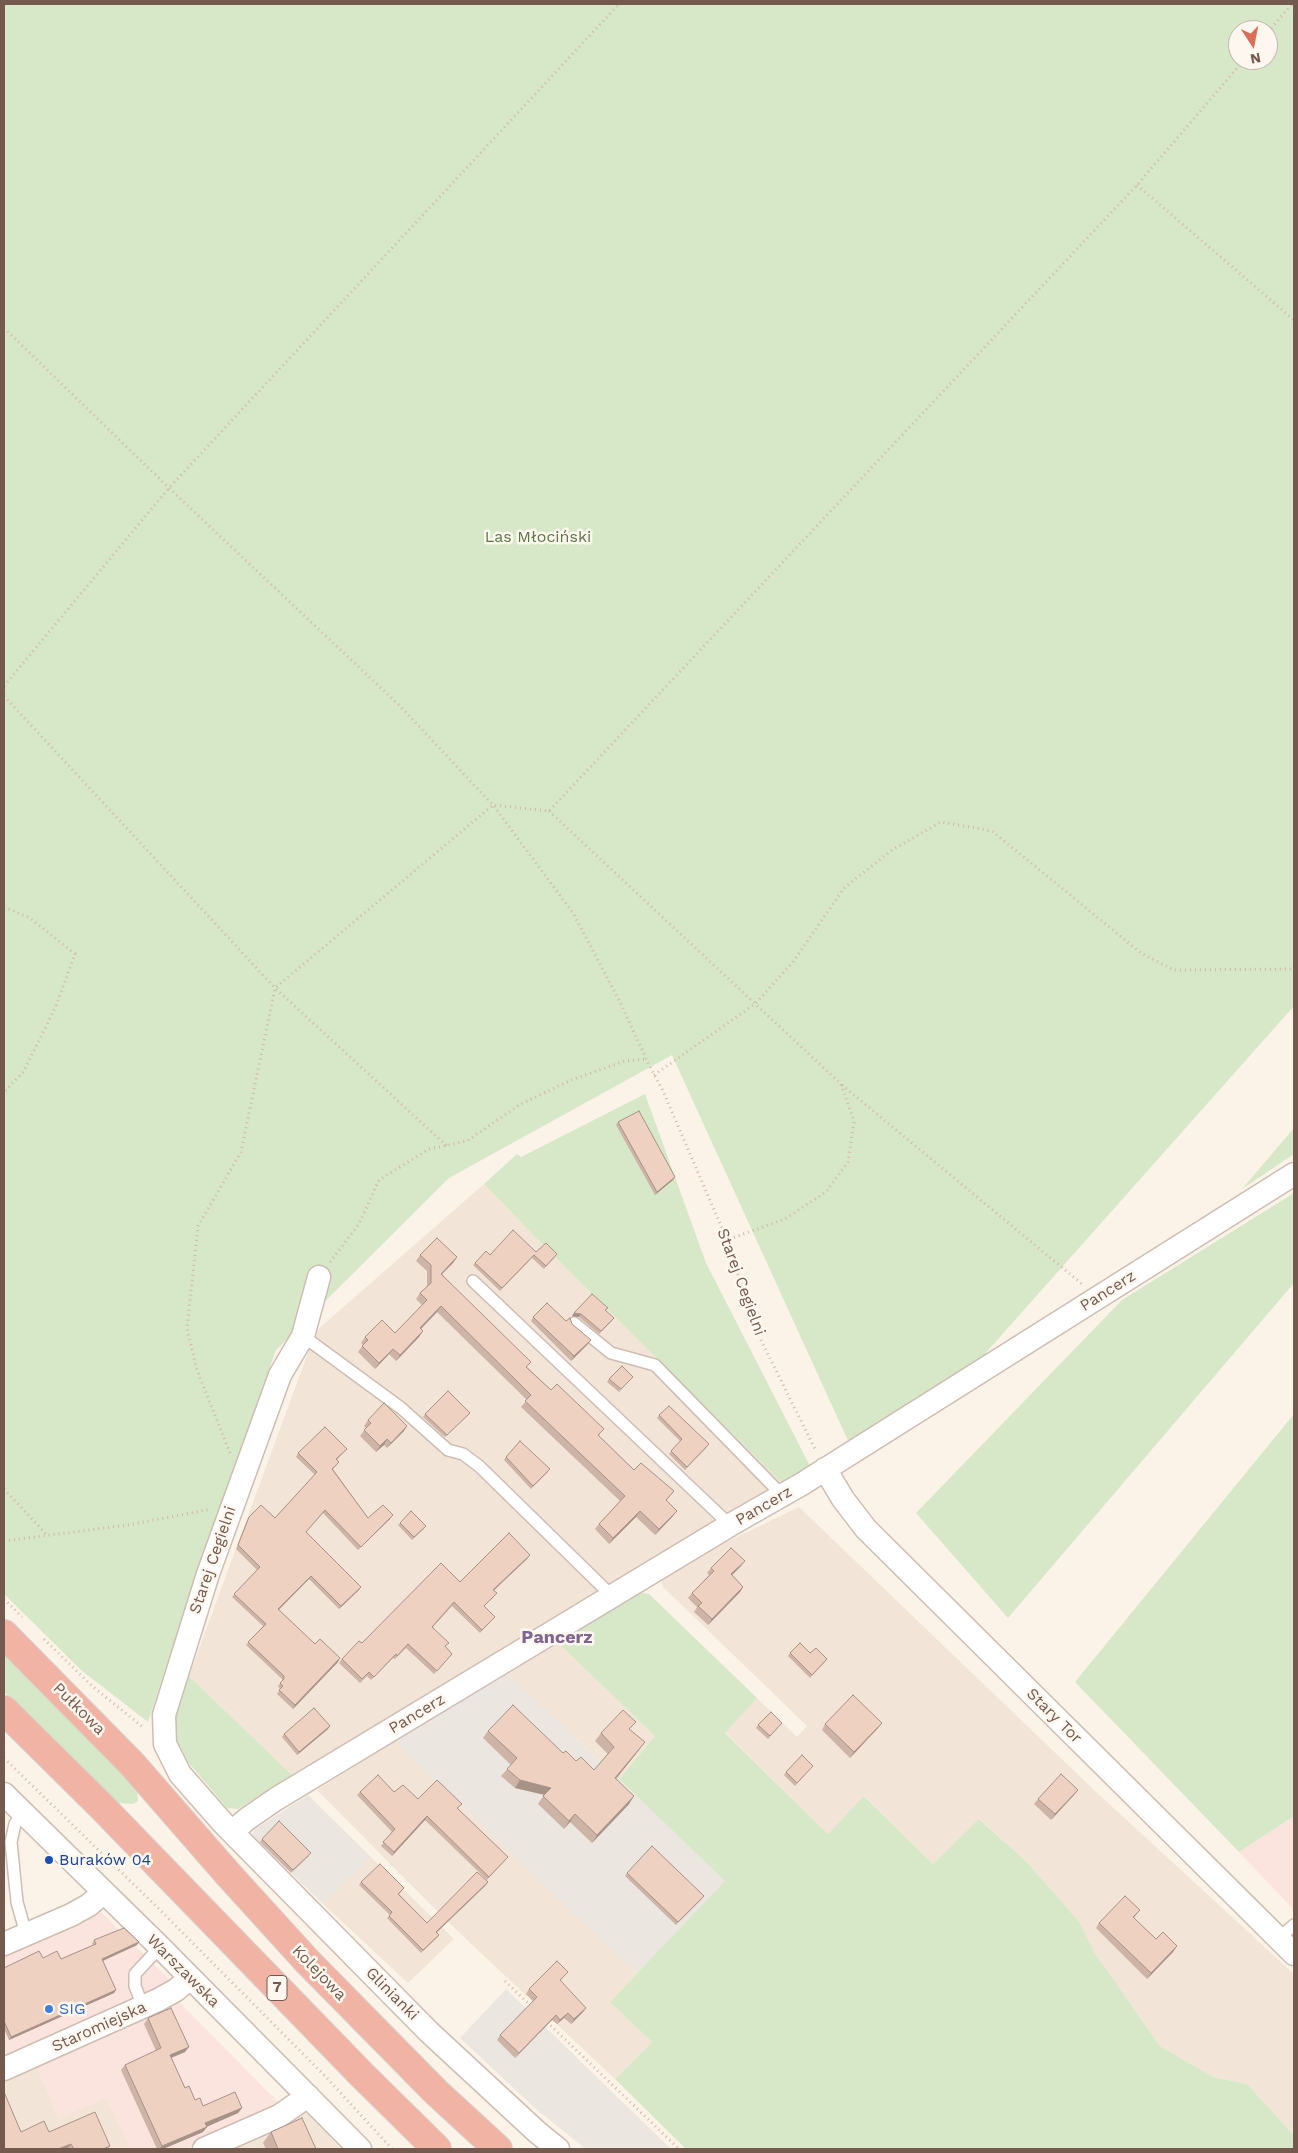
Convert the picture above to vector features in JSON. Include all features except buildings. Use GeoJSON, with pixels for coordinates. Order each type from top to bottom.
{"type":"FeatureCollection","features":[{"type":"Feature","properties":{"kind":"highway","name":"Pułkowa"},"geometry":{"type":"LineString","coordinates":[[14,1627],[100,1730],[151,1786]]}},
{"type":"Feature","properties":{"kind":"highway","name":"7"},"geometry":{"type":"LineString","coordinates":[[4,1710],[119,1824],[341,2054],[437,2149]]}},
{"type":"Feature","properties":{"kind":"highway","name":"Kolejowa"},"geometry":{"type":"LineString","coordinates":[[151,1786],[301,1954],[436,2092],[498,2149]]}},
{"type":"Feature","properties":{"kind":"street","name":"Pancerz"},"geometry":{"type":"LineString","coordinates":[[232,1832],[276,1799],[825,1469],[1294,1174]]}},
{"type":"Feature","properties":{"kind":"street","name":"Starej Cegielni"},"geometry":{"type":"LineString","coordinates":[[232,1832],[175,1766],[164,1744],[163,1725],[166,1705],[240,1480],[280,1374],[303,1336],[320,1277]]}},
{"type":"Feature","properties":{"kind":"street","name":"Stary Tor"},"geometry":{"type":"LineString","coordinates":[[825,1469],[843,1499],[866,1529],[1286,1932],[1294,1954]]}},
{"type":"Feature","properties":{"kind":"street","name":"Warszawska"},"geometry":{"type":"LineString","coordinates":[[4,1794],[160,1947],[360,2149]]}},
{"type":"Feature","properties":{"kind":"street","name":"Glinianki"},"geometry":{"type":"LineString","coordinates":[[232,1832],[456,2058],[558,2149]]}},
{"type":"Feature","properties":{"kind":"street"},"geometry":{"type":"LineString","coordinates":[[4,1944],[80,1910],[104,1892]]}},
{"type":"Feature","properties":{"kind":"street","name":"Staromiejska"},"geometry":{"type":"LineString","coordinates":[[4,2069],[167,1996],[190,1978]]}},
{"type":"Feature","properties":{"kind":"street"},"geometry":{"type":"LineString","coordinates":[[204,2149],[279,2116],[308,2096]]}},
{"type":"Feature","properties":{"kind":"lane"},"geometry":{"type":"LineString","coordinates":[[473,1281],[730,1525]]}},
{"type":"Feature","properties":{"kind":"lane"},"geometry":{"type":"LineString","coordinates":[[574,1323],[611,1354],[656,1365],[782,1495]]}},
{"type":"Feature","properties":{"kind":"lane"},"geometry":{"type":"LineString","coordinates":[[303,1336],[401,1408],[448,1450],[464,1454],[479,1466],[612,1596]]}},
{"type":"Feature","properties":{"kind":"lane"},"geometry":{"type":"LineString","coordinates":[[22,1812],[13,1828],[11,1842],[18,1911],[26,1934]]}},
{"type":"Feature","properties":{"kind":"lane"},"geometry":{"type":"LineString","coordinates":[[144,2007],[136,1990],[134,1978],[140,1968],[160,1947]]}},
{"type":"Feature","properties":{"kind":"path"},"geometry":{"type":"LineString","coordinates":[[4,686],[169,488],[619,4]]}},
{"type":"Feature","properties":{"kind":"path"},"geometry":{"type":"LineString","coordinates":[[1278,20],[1292,4]]}},
{"type":"Feature","properties":{"kind":"path"},"geometry":{"type":"LineString","coordinates":[[549,812],[1137,185],[1235,70]]}},
{"type":"Feature","properties":{"kind":"path"},"geometry":{"type":"LineString","coordinates":[[1137,185],[1294,320]]}},
{"type":"Feature","properties":{"kind":"path","name":"Starej Cegielni"},"geometry":{"type":"LineString","coordinates":[[4,328],[169,488],[399,705],[493,805],[573,913],[621,1004],[663,1091],[727,1240],[755,1328],[825,1469]]}},
{"type":"Feature","properties":{"kind":"path"},"geometry":{"type":"LineString","coordinates":[[4,696],[275,988],[447,1146]]}},
{"type":"Feature","properties":{"kind":"path"},"geometry":{"type":"LineString","coordinates":[[240,1480],[197,1370],[187,1329],[198,1226],[241,1152],[275,988],[493,805],[549,812],[841,1084],[1098,1298]]}},
{"type":"Feature","properties":{"kind":"path"},"geometry":{"type":"LineString","coordinates":[[654,1075],[755,1004],[793,962],[844,888],[892,850],[941,822],[992,831],[1141,953],[1174,970],[1294,970]]}},
{"type":"Feature","properties":{"kind":"path"},"geometry":{"type":"LineString","coordinates":[[4,907],[30,918],[75,954],[56,1006],[24,1071],[4,1092]]}},
{"type":"Feature","properties":{"kind":"path"},"geometry":{"type":"LineString","coordinates":[[320,1277],[359,1224],[379,1180],[429,1150],[467,1141],[518,1105],[571,1080],[624,1061],[646,1059]]}},
{"type":"Feature","properties":{"kind":"path"},"geometry":{"type":"LineString","coordinates":[[727,1240],[785,1219],[826,1192],[848,1162],[854,1121],[841,1084]]}},
{"type":"Feature","properties":{"kind":"path"},"geometry":{"type":"LineString","coordinates":[[4,1489],[47,1536]]}},
{"type":"Feature","properties":{"kind":"path"},"geometry":{"type":"LineString","coordinates":[[4,1541],[137,1524],[232,1504]]}},
{"type":"Feature","properties":{"kind":"path"},"geometry":{"type":"LineString","coordinates":[[4,1599],[14,1627]]}},
{"type":"Feature","properties":{"kind":"path"},"geometry":{"type":"LineString","coordinates":[[38,1633],[92,1686],[148,1731],[156,1744],[159,1746],[164,1744]]}},
{"type":"Feature","properties":{"kind":"path"},"geometry":{"type":"LineString","coordinates":[[4,1758],[326,2077],[392,2149]]}},
{"type":"Feature","properties":{"kind":"path"},"geometry":{"type":"LineString","coordinates":[[505,1981],[538,2013]]}},
{"type":"Feature","properties":{"kind":"path"},"geometry":{"type":"LineString","coordinates":[[545,2020],[679,2149]]}},
{"type":"Feature","properties":{"kind":"shaded area"},"geometry":{"type":"Polygon","coordinates":[[[484,1184],[781,1482],[603,1588],[397,1717],[292,1775],[189,1676],[316,1331],[484,1184]]]}},
{"type":"Feature","properties":{"kind":"shaded area"},"geometry":{"type":"Polygon","coordinates":[[[799,1507],[1094,1790],[1294,1974],[1294,2135],[1247,2084],[1213,2077],[1160,2046],[1094,1952],[1080,1923],[1026,1861],[980,1819],[933,1864],[865,1796],[828,1834],[725,1732],[757,1698],[797,1737],[807,1726],[663,1587],[661,1580],[710,1550],[799,1507]]]}},
{"type":"Feature","properties":{"kind":"shaded area"},"geometry":{"type":"Polygon","coordinates":[[[558,1643],[655,1736],[619,1779],[508,1674],[558,1643]]]}},
{"type":"Feature","properties":{"kind":"shaded area"},"geometry":{"type":"Polygon","coordinates":[[[508,1674],[726,1881],[637,1974],[394,1741],[508,1674]]]}},
{"type":"Feature","properties":{"kind":"shaded area"},"geometry":{"type":"Polygon","coordinates":[[[394,1741],[637,1974],[610,2002],[652,2042],[615,2079],[448,1922],[317,1790],[394,1741]]]}},
{"type":"Feature","properties":{"kind":"shaded area"},"geometry":{"type":"Polygon","coordinates":[[[308,1795],[371,1857],[323,1904],[252,1835],[255,1829],[308,1795]]]}},
{"type":"Feature","properties":{"kind":"shaded area"},"geometry":{"type":"Polygon","coordinates":[[[1294,1816],[1294,1910],[1239,1852],[1294,1816]]]}},
{"type":"Feature","properties":{"kind":"shaded area"},"geometry":{"type":"Polygon","coordinates":[[[371,1857],[454,1939],[408,1983],[323,1904],[371,1857]]]}},
{"type":"Feature","properties":{"kind":"shaded area"},"geometry":{"type":"Polygon","coordinates":[[[101,1912],[176,1986],[4,2063],[4,1954],[101,1912]]]}},
{"type":"Feature","properties":{"kind":"shaded area"},"geometry":{"type":"Polygon","coordinates":[[[506,1989],[671,2149],[586,2149],[536,2109],[460,2038],[506,1989]]]}},
{"type":"Feature","properties":{"kind":"shaded area"},"geometry":{"type":"Polygon","coordinates":[[[175,1998],[282,2106],[185,2149],[131,2149],[106,2098],[59,2118],[34,2061],[175,1998]]]}},
{"type":"Feature","properties":{"kind":"shaded area"},"geometry":{"type":"Polygon","coordinates":[[[34,2061],[59,2118],[106,2097],[131,2149],[4,2149],[4,2075],[34,2061]]]}},
{"type":"Feature","properties":{"kind":"shaded area"},"geometry":{"type":"Polygon","coordinates":[[[308,2113],[341,2149],[220,2149],[292,2118],[308,2113]]]}},
{"type":"Feature","properties":{"kind":"green space","name":"Las Młociński"},"geometry":{"type":"Polygon","coordinates":[[[4,4],[1294,4],[1294,1006],[983,1356],[850,1445],[672,1055],[449,1178],[276,1350],[194,1581],[148,1722],[81,1670],[4,1594],[4,4]]]}},
{"type":"Feature","properties":{"kind":"green space"},"geometry":{"type":"Polygon","coordinates":[[[645,1094],[706,1263],[810,1466],[781,1482],[484,1184],[517,1154],[521,1157],[645,1094]]]}},
{"type":"Feature","properties":{"kind":"green space"},"geometry":{"type":"Polygon","coordinates":[[[1294,1128],[1294,1154],[1242,1189],[1294,1128]]]}},
{"type":"Feature","properties":{"kind":"green space"},"geometry":{"type":"Polygon","coordinates":[[[1294,1193],[1294,1283],[1008,1618],[916,1513],[1122,1300],[1294,1193]]]}},
{"type":"Feature","properties":{"kind":"green space"},"geometry":{"type":"Polygon","coordinates":[[[1294,1414],[1294,1816],[1239,1852],[1075,1682],[1294,1414]]]}},
{"type":"Feature","properties":{"kind":"green space"},"geometry":{"type":"Polygon","coordinates":[[[638,1592],[649,1594],[757,1698],[725,1733],[828,1834],[864,1796],[933,1864],[979,1819],[1026,1861],[1080,1923],[1094,1952],[1160,2046],[1213,2077],[1247,2084],[1294,2135],[1294,2149],[686,2149],[615,2079],[652,2042],[610,2002],[725,1881],[619,1779],[655,1736],[558,1643],[638,1592]]]}},
{"type":"Feature","properties":{"kind":"green space"},"geometry":{"type":"Polygon","coordinates":[[[4,1649],[137,1789],[138,1801],[133,1804],[117,1803],[4,1692],[4,1649]]]}},
{"type":"Feature","properties":{"kind":"green space"},"geometry":{"type":"Polygon","coordinates":[[[189,1676],[292,1775],[238,1809],[227,1808],[188,1762],[171,1730],[189,1676]]]}},
{"type":"Feature","properties":{"kind":"place","name":"Buraków 04"},"geometry":{"type":"Point","coordinates":[49,1860]}},
{"type":"Feature","properties":{"kind":"place","name":"SIG"},"geometry":{"type":"Point","coordinates":[49,2009]}},
{"type":"Feature","properties":{"kind":"district","name":"Pancerz"},"geometry":{"type":"Point","coordinates":[557,1638]}}]}
